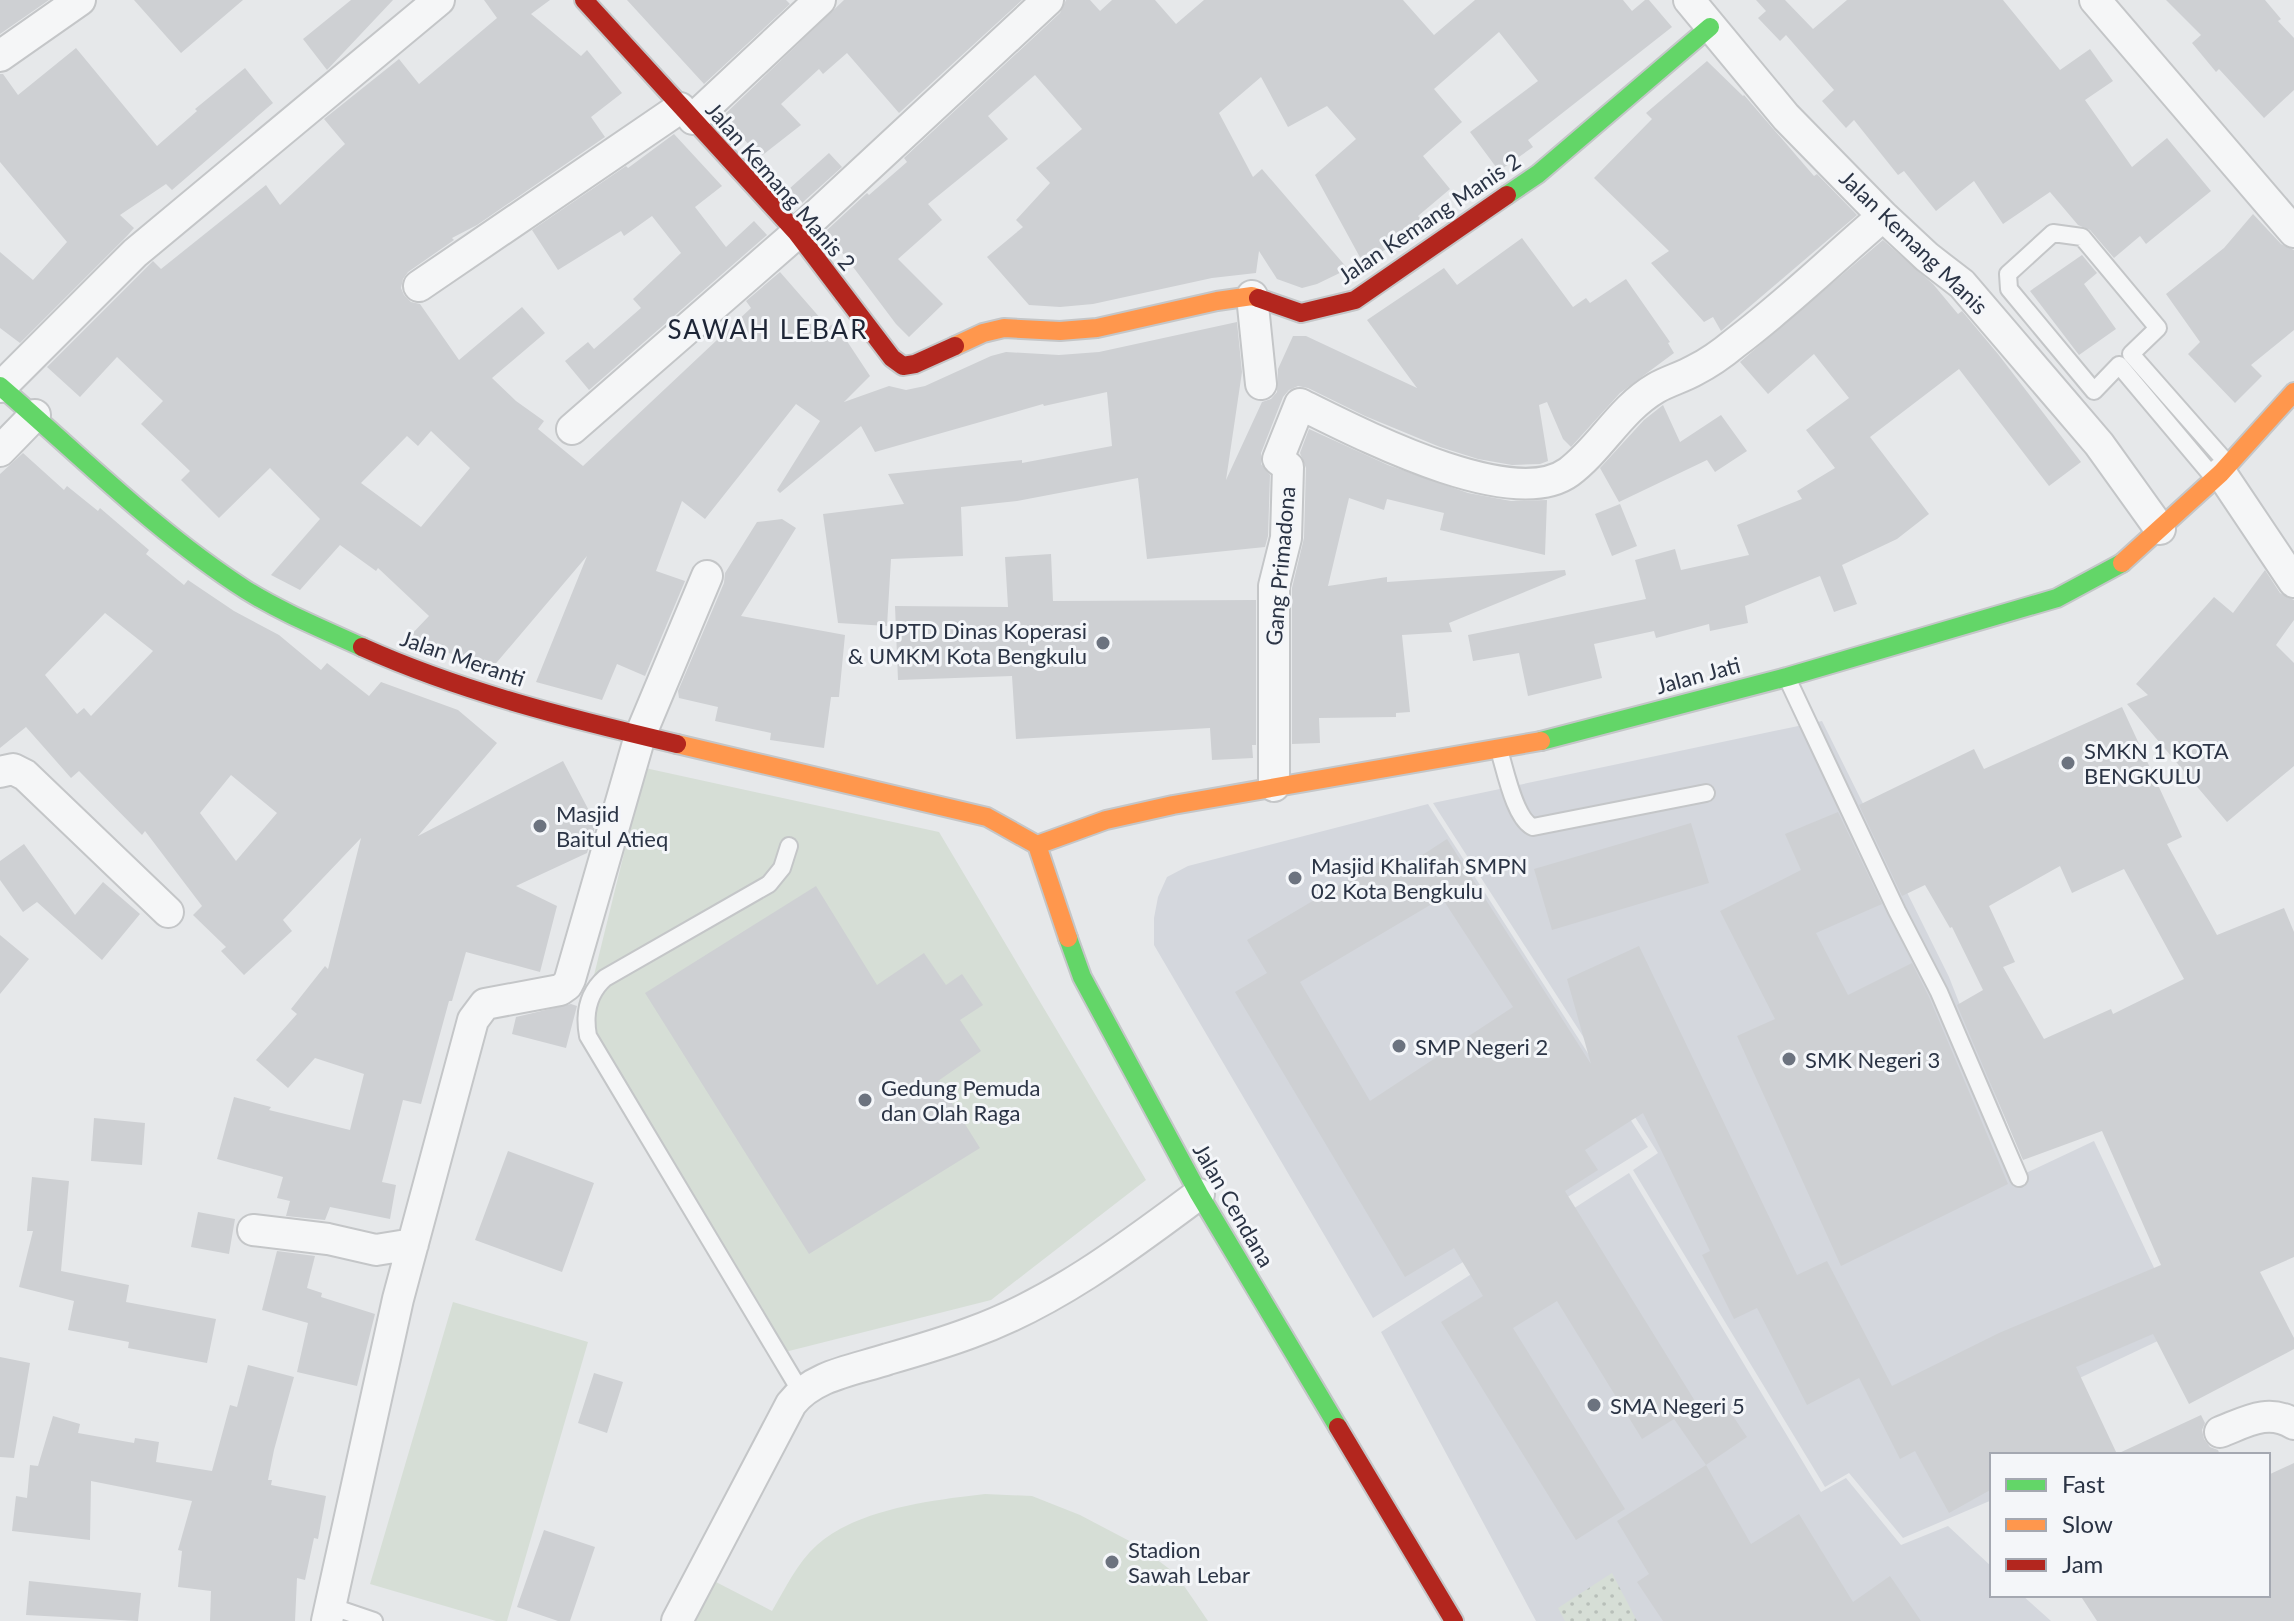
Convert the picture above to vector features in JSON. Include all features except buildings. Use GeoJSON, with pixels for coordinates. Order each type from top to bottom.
{"type":"FeatureCollection","features":[{"type":"Feature","properties":{"kind":"street"},"geometry":{"type":"LineString","coordinates":[[0,56],[80,0]]}},
{"type":"Feature","properties":{"kind":"street"},"geometry":{"type":"LineString","coordinates":[[1,387],[135,253],[439,0]]}},
{"type":"Feature","properties":{"kind":"street"},"geometry":{"type":"LineString","coordinates":[[419,286],[687,113],[820,0]]}},
{"type":"Feature","properties":{"kind":"street"},"geometry":{"type":"LineString","coordinates":[[572,429],[797,233],[1048,0]]}},
{"type":"Feature","properties":{"kind":"street","name":"Jalan Kemang Manis"},"geometry":{"type":"LineString","coordinates":[[1689,0],[1786,117],[1883,216],[1972,295],[2099,444],[2160,529]]}},
{"type":"Feature","properties":{"kind":"street"},"geometry":{"type":"LineString","coordinates":[[2095,0],[2294,232]]}},
{"type":"Feature","properties":{"kind":"street","name":"Jalan Kemang Manis 2"},"geometry":{"type":"LineString","coordinates":[[590,2],[797,233],[892,358],[903,366],[915,364],[983,333],[1004,328],[1019,326],[1060,331],[1097,328],[1252,296],[1297,313],[1355,300],[1538,174],[1710,27]]}},
{"type":"Feature","properties":{"kind":"street","name":"Gang Primadona"},"geometry":{"type":"LineString","coordinates":[[1274,786],[1274,586],[1286,538],[1288,467],[1278,459],[1300,404],[1360,434],[1472,476],[1496,481],[1538,483],[1566,474],[1615,423],[1655,389],[1695,370],[1735,344],[1883,216]]}},
{"type":"Feature","properties":{"kind":"street"},"geometry":{"type":"LineString","coordinates":[[1252,296],[1261,384]]}},
{"type":"Feature","properties":{"kind":"street","name":"Jalan Meranti"},"geometry":{"type":"LineString","coordinates":[[1,387],[149,519],[202,560],[250,592],[350,642],[419,671],[506,700],[640,736],[987,817],[1037,845]]}},
{"type":"Feature","properties":{"kind":"street","name":"Jalan Jati"},"geometry":{"type":"LineString","coordinates":[[1037,845],[1106,820],[1274,786],[1499,750],[1787,677],[2057,598],[2129,559],[2222,472],[2294,392]]}},
{"type":"Feature","properties":{"kind":"street"},"geometry":{"type":"LineString","coordinates":[[0,451],[35,415]]}},
{"type":"Feature","properties":{"kind":"street"},"geometry":{"type":"LineString","coordinates":[[2222,472],[2294,582]]}},
{"type":"Feature","properties":{"kind":"street"},"geometry":{"type":"LineString","coordinates":[[328,1614],[373,1406],[473,1020],[485,1004],[560,990],[567,985],[640,736],[707,576]]}},
{"type":"Feature","properties":{"kind":"street"},"geometry":{"type":"LineString","coordinates":[[0,772],[13,769],[25,775],[168,912]]}},
{"type":"Feature","properties":{"kind":"street","name":"Jalan Cendana"},"geometry":{"type":"LineString","coordinates":[[1037,845],[1082,977],[1199,1194],[1454,1621]]}},
{"type":"Feature","properties":{"kind":"street"},"geometry":{"type":"LineString","coordinates":[[677,1621],[791,1404],[801,1392],[827,1378],[971,1333],[1017,1313],[1113,1256],[1199,1194]]}},
{"type":"Feature","properties":{"kind":"street"},"geometry":{"type":"LineString","coordinates":[[253,1230],[328,1239],[376,1250],[413,1244]]}},
{"type":"Feature","properties":{"kind":"street"},"geometry":{"type":"LineString","coordinates":[[2220,1432],[2265,1415],[2280,1417],[2294,1424]]}},
{"type":"Feature","properties":{"kind":"lane"},"geometry":{"type":"LineString","coordinates":[[2053,233],[2082,237],[2158,328],[2131,354],[2222,472],[2119,365],[2094,391],[2009,289],[2008,274],[2053,233]]}},
{"type":"Feature","properties":{"kind":"lane"},"geometry":{"type":"LineString","coordinates":[[1787,677],[1890,897],[1939,992],[2019,1178]]}},
{"type":"Feature","properties":{"kind":"lane"},"geometry":{"type":"LineString","coordinates":[[1499,750],[1521,816],[1533,827],[1706,793]]}},
{"type":"Feature","properties":{"kind":"lane"},"geometry":{"type":"LineString","coordinates":[[789,846],[782,868],[769,884],[605,978],[596,986],[585,1021],[588,1036],[801,1392]]}},
{"type":"Feature","properties":{"kind":"lane"},"geometry":{"type":"LineString","coordinates":[[328,1614],[374,1621]]}},
{"type":"Feature","properties":{"kind":"shaded area","name":"SMK Negeri 3"},"geometry":{"type":"Polygon","coordinates":[[[1822,721],[1949,977],[2026,1173],[2094,1141],[2183,1329],[2048,1393],[1994,1453],[1990,1453],[1990,1501],[1903,1538],[1849,1473],[1825,1487],[1633,1170],[1658,1153],[1433,803],[1822,721]]]}},
{"type":"Feature","properties":{"kind":"shaded area","name":"Gedung Pemuda dan Olah Raga"},"geometry":{"type":"Polygon","coordinates":[[[645,768],[939,832],[1146,1180],[991,1300],[785,1352],[583,1020],[645,768]]]}},
{"type":"Feature","properties":{"kind":"shaded area","name":"SMP Negeri 2"},"geometry":{"type":"Polygon","coordinates":[[[1428,804],[1648,1147],[1373,1318],[1154,945],[1154,918],[1158,897],[1167,877],[1188,866],[1428,804]]]}},
{"type":"Feature","properties":{"kind":"shaded area","name":"SMA Negeri 5"},"geometry":{"type":"Polygon","coordinates":[[[1629,1173],[1821,1492],[1846,1478],[1901,1545],[1948,1526],[1990,1565],[1990,1597],[2024,1597],[2051,1621],[1536,1621],[1381,1332],[1629,1173]]]}},
{"type":"Feature","properties":{"kind":"shaded area"},"geometry":{"type":"Polygon","coordinates":[[[453,1302],[588,1342],[507,1621],[496,1621],[370,1584],[453,1302]]]}},
{"type":"Feature","properties":{"kind":"shaded area"},"geometry":{"type":"Polygon","coordinates":[[[985,1494],[1032,1496],[1080,1515],[1139,1546],[1176,1574],[1208,1621],[694,1621],[714,1581],[772,1611],[803,1560],[834,1533],[896,1508],[985,1494]]]}},
{"type":"Feature","properties":{"kind":"shaded area"},"geometry":{"type":"Polygon","coordinates":[[[1612,1573],[1637,1621],[1565,1621],[1558,1608],[1612,1573]]]}},
{"type":"Feature","properties":{"kind":"traffic: fast"},"geometry":{"type":"LineString","coordinates":[[1507,195],[1538,174],[1710,27]]}},
{"type":"Feature","properties":{"kind":"traffic: fast"},"geometry":{"type":"LineString","coordinates":[[0,386],[181,544],[274,606],[362,647]]}},
{"type":"Feature","properties":{"kind":"traffic: fast"},"geometry":{"type":"LineString","coordinates":[[1541,741],[1787,677],[2057,598],[2122,563]]}},
{"type":"Feature","properties":{"kind":"traffic: fast"},"geometry":{"type":"LineString","coordinates":[[1068,938],[1082,977],[1199,1194],[1338,1427]]}},
{"type":"Feature","properties":{"kind":"traffic: slow"},"geometry":{"type":"LineString","coordinates":[[955,346],[983,333],[1004,328],[1060,331],[1097,328],[1217,301],[1252,296],[1258,298]]}},
{"type":"Feature","properties":{"kind":"traffic: slow"},"geometry":{"type":"LineString","coordinates":[[2122,563],[2221,473],[2294,392]]}},
{"type":"Feature","properties":{"kind":"traffic: slow"},"geometry":{"type":"LineString","coordinates":[[1037,845],[1106,820],[1173,805],[1541,741]]}},
{"type":"Feature","properties":{"kind":"traffic: slow"},"geometry":{"type":"LineString","coordinates":[[677,744],[987,817],[1037,845],[1068,938]]}},
{"type":"Feature","properties":{"kind":"traffic: jam"},"geometry":{"type":"LineString","coordinates":[[584,0],[797,233],[892,358],[903,366],[915,364],[955,346]]}},
{"type":"Feature","properties":{"kind":"traffic: jam"},"geometry":{"type":"LineString","coordinates":[[1258,298],[1301,313],[1355,300],[1507,195]]}},
{"type":"Feature","properties":{"kind":"traffic: jam"},"geometry":{"type":"LineString","coordinates":[[362,647],[478,691],[677,744]]}},
{"type":"Feature","properties":{"kind":"traffic: jam"},"geometry":{"type":"LineString","coordinates":[[1338,1427],[1454,1621]]}},
{"type":"Feature","properties":{"kind":"place","name":"UPTD Dinas Koperasi & UMKM Kota Bengkulu"},"geometry":{"type":"Point","coordinates":[1103,643]}},
{"type":"Feature","properties":{"kind":"place","name":"SMKN 1 KOTA BENGKULU"},"geometry":{"type":"Point","coordinates":[2068,763]}},
{"type":"Feature","properties":{"kind":"place","name":"Masjid Baitul Atieq"},"geometry":{"type":"Point","coordinates":[540,826]}},
{"type":"Feature","properties":{"kind":"place","name":"Masjid Khalifah SMPN 02 Kota Bengkulu"},"geometry":{"type":"Point","coordinates":[1295,878]}},
{"type":"Feature","properties":{"kind":"place","name":"SMP Negeri 2"},"geometry":{"type":"Point","coordinates":[1399,1046]}},
{"type":"Feature","properties":{"kind":"place","name":"SMK Negeri 3"},"geometry":{"type":"Point","coordinates":[1789,1059]}},
{"type":"Feature","properties":{"kind":"place","name":"Gedung Pemuda dan Olah Raga"},"geometry":{"type":"Point","coordinates":[865,1100]}},
{"type":"Feature","properties":{"kind":"place","name":"SMA Negeri 5"},"geometry":{"type":"Point","coordinates":[1594,1405]}},
{"type":"Feature","properties":{"kind":"place","name":"Stadion Sawah Lebar"},"geometry":{"type":"Point","coordinates":[1112,1562]}},
{"type":"Feature","properties":{"kind":"district","name":"SAWAH LEBAR"},"geometry":{"type":"Point","coordinates":[768,329]}}]}
